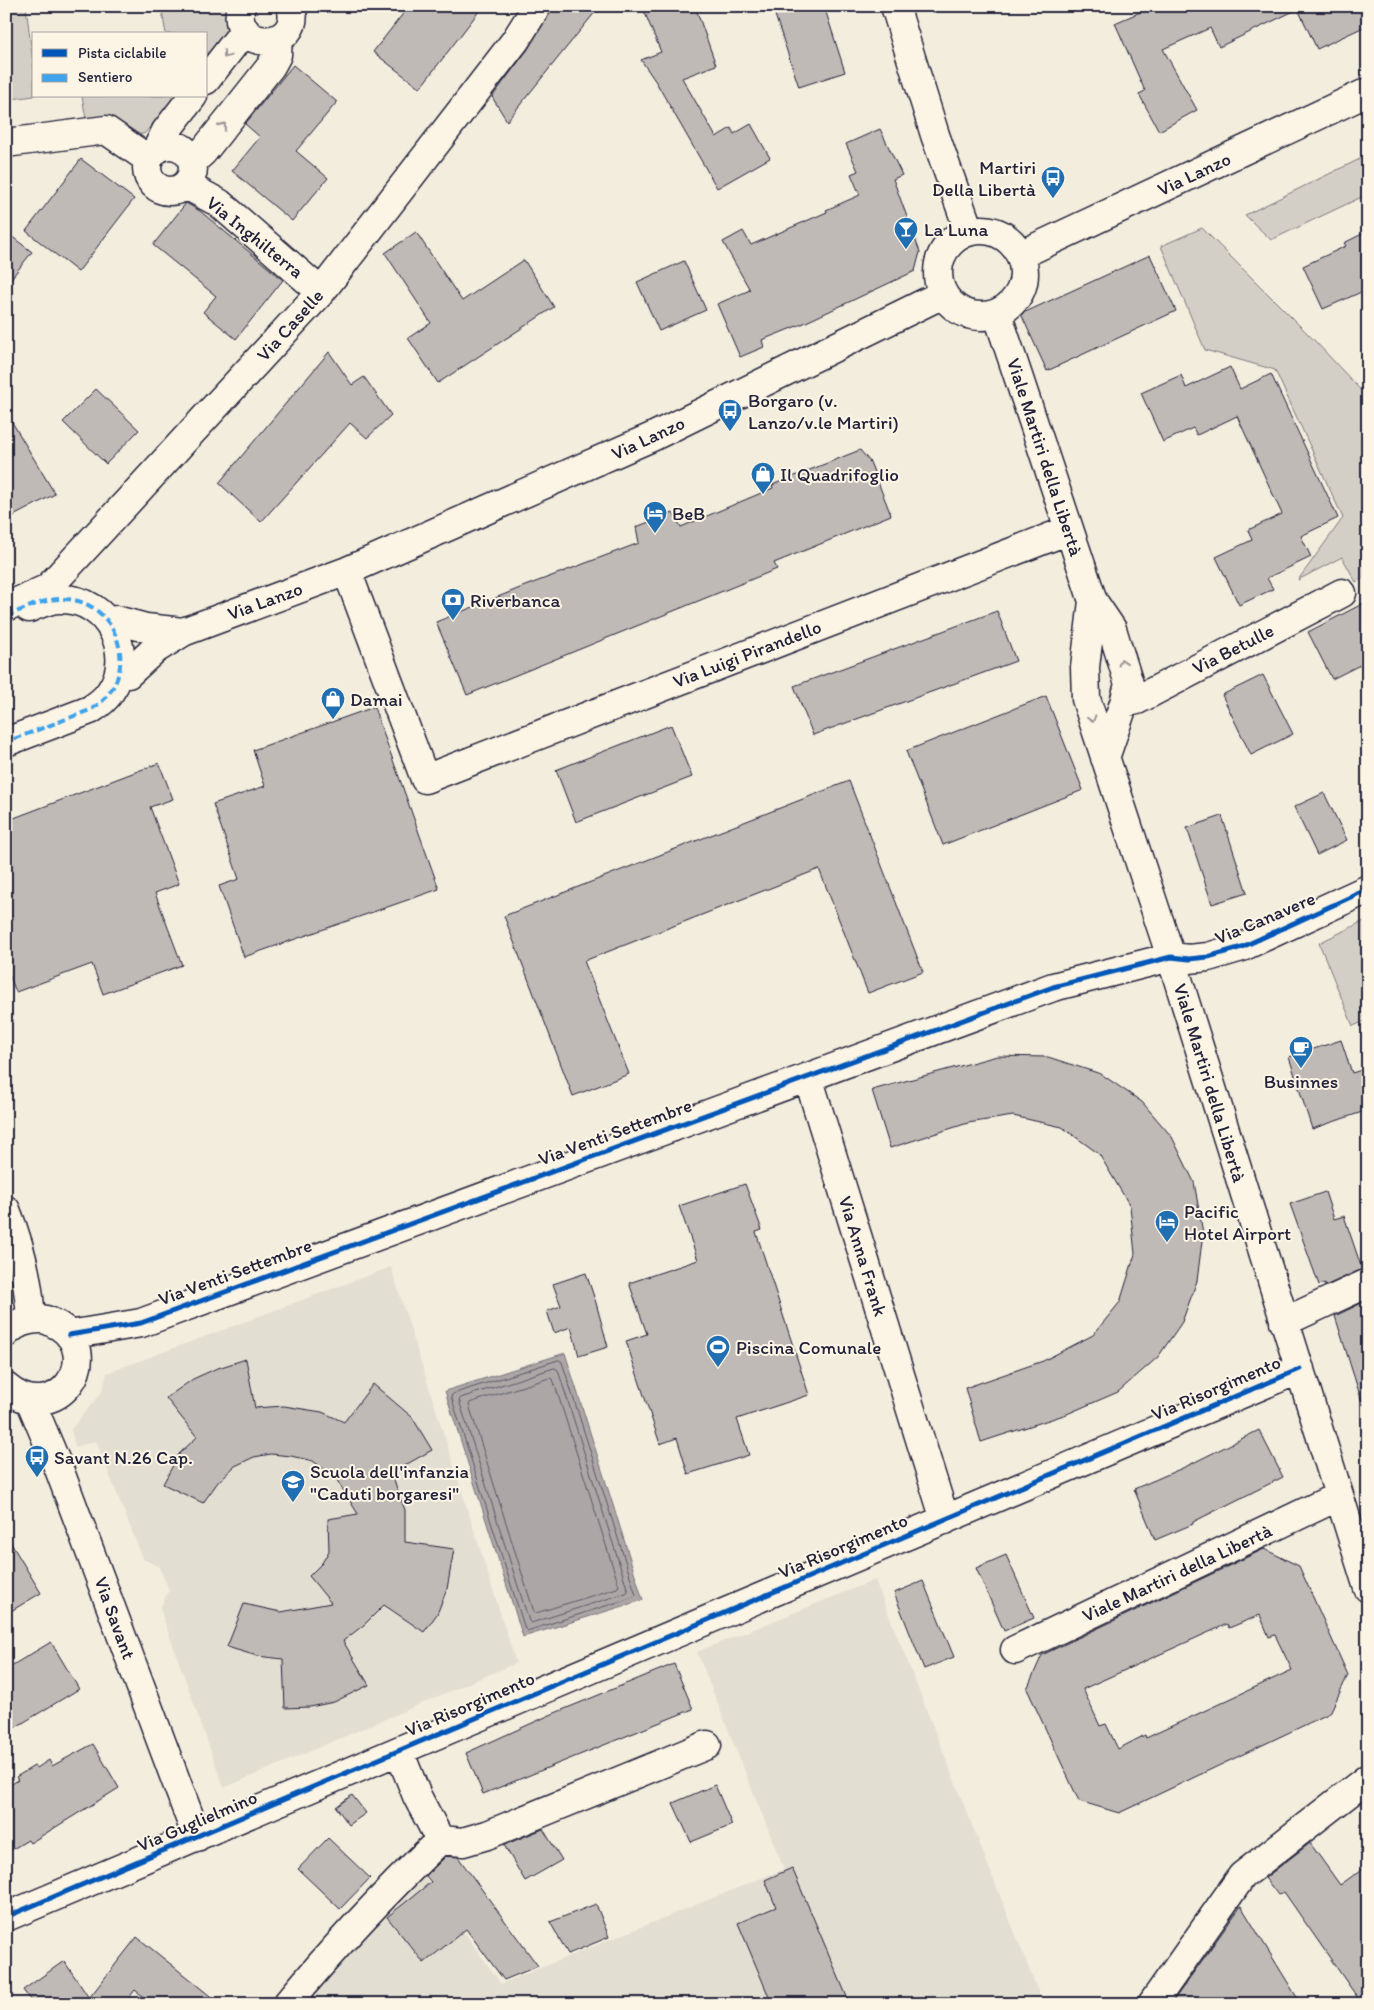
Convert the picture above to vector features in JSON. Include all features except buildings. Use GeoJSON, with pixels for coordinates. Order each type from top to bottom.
{"type":"FeatureCollection","features":[{"type":"Feature","properties":{"kind":"street"},"geometry":{"type":"LineString","coordinates":[[208,77],[243,18],[256,40],[264,42],[278,39],[290,26],[293,18],[291,6]]}},
{"type":"Feature","properties":{"kind":"street","name":"Via Caselle"},"geometry":{"type":"LineString","coordinates":[[6,607],[48,588],[321,292],[515,41],[536,6]]}},
{"type":"Feature","properties":{"kind":"street"},"geometry":{"type":"LineString","coordinates":[[895,6],[935,135],[969,231]]}},
{"type":"Feature","properties":{"kind":"street"},"geometry":{"type":"LineString","coordinates":[[192,98],[166,131],[153,153],[148,175],[151,182],[164,190],[172,191],[190,174],[193,161],[203,152],[271,66],[277,55],[278,39]]}},
{"type":"Feature","properties":{"kind":"street","name":"Via Lanzo"},"geometry":{"type":"LineString","coordinates":[[1020,256],[1368,92]]}},
{"type":"Feature","properties":{"kind":"street"},"geometry":{"type":"LineString","coordinates":[[6,143],[106,130],[153,153]]}},
{"type":"Feature","properties":{"kind":"street"},"geometry":{"type":"LineString","coordinates":[[153,153],[173,144],[180,146],[191,156],[190,174]]}},
{"type":"Feature","properties":{"kind":"street","name":"Via Inghilterra"},"geometry":{"type":"LineString","coordinates":[[190,174],[219,203],[321,292]]}},
{"type":"Feature","properties":{"kind":"street"},"geometry":{"type":"LineString","coordinates":[[984,230],[999,234],[1012,243],[1020,256],[1024,272],[1021,290],[1011,304],[997,313],[973,316],[961,311],[951,304],[943,294],[938,282],[940,256],[957,236],[969,231],[984,230]]}},
{"type":"Feature","properties":{"kind":"street","name":"Via Lanzo"},"geometry":{"type":"LineString","coordinates":[[128,674],[154,650],[183,632],[347,571],[652,438],[943,294]]}},
{"type":"Feature","properties":{"kind":"street","name":"Viale Martiri della Libertà"},"geometry":{"type":"LineString","coordinates":[[997,313],[1093,601],[1112,629],[1129,684],[1105,758]]}},
{"type":"Feature","properties":{"kind":"street","name":"Via Luigi Pirandello"},"geometry":{"type":"LineString","coordinates":[[347,571],[425,779],[1069,530]]}},
{"type":"Feature","properties":{"kind":"street"},"geometry":{"type":"LineString","coordinates":[[6,750],[110,710],[128,674],[128,653],[116,620],[90,598],[48,588]]}},
{"type":"Feature","properties":{"kind":"street","name":"Via Betulle"},"geometry":{"type":"LineString","coordinates":[[1124,703],[1137,700],[1342,593]]}},
{"type":"Feature","properties":{"kind":"street"},"geometry":{"type":"LineString","coordinates":[[6,616],[48,600],[76,601],[90,606],[102,614],[118,638],[121,652],[117,679],[111,692],[102,702],[90,710],[6,742]]}},
{"type":"Feature","properties":{"kind":"street","name":"Viale Martiri della Libertà"},"geometry":{"type":"LineString","coordinates":[[1093,601],[1085,667],[1086,699],[1171,957],[1368,1588]]}},
{"type":"Feature","properties":{"kind":"street","name":"Via Lanzo"},"geometry":{"type":"LineString","coordinates":[[116,620],[146,628],[183,632]]}},
{"type":"Feature","properties":{"kind":"street","name":"Via Canavere"},"geometry":{"type":"LineString","coordinates":[[1171,957],[1189,959],[1208,957],[1242,947],[1368,890]]}},
{"type":"Feature","properties":{"kind":"street","name":"Via Venti Settembre"},"geometry":{"type":"LineString","coordinates":[[69,1334],[142,1323],[1053,987],[1171,957]]}},
{"type":"Feature","properties":{"kind":"street","name":"Via Anna Frank"},"geometry":{"type":"LineString","coordinates":[[808,1077],[945,1520]]}},
{"type":"Feature","properties":{"kind":"street"},"geometry":{"type":"LineString","coordinates":[[6,1210],[23,1264],[30,1297],[31,1320]]}},
{"type":"Feature","properties":{"kind":"street"},"geometry":{"type":"LineString","coordinates":[[1284,1322],[1368,1283]]}},
{"type":"Feature","properties":{"kind":"street"},"geometry":{"type":"LineString","coordinates":[[6,1333],[19,1323],[44,1319],[49,1321],[69,1334],[76,1350],[78,1364],[74,1377],[67,1388],[56,1396],[43,1400],[30,1400],[17,1396],[6,1387]]}},
{"type":"Feature","properties":{"kind":"street","name":"Via Venti Settembre"},"geometry":{"type":"LineString","coordinates":[[78,1364],[142,1323]]}},
{"type":"Feature","properties":{"kind":"street","name":"Via Risorgimento"},"geometry":{"type":"LineString","coordinates":[[440,1840],[417,1796],[398,1751],[1300,1369]]}},
{"type":"Feature","properties":{"kind":"street","name":"Via Savant"},"geometry":{"type":"LineString","coordinates":[[30,1400],[59,1469],[197,1837]]}},
{"type":"Feature","properties":{"kind":"street","name":"Viale Martiri della Libertà"},"geometry":{"type":"LineString","coordinates":[[1015,1650],[1339,1496]]}},
{"type":"Feature","properties":{"kind":"street"},"geometry":{"type":"LineString","coordinates":[[287,2004],[328,1955],[387,1891],[440,1840],[463,1842],[487,1835],[707,1745]]}},
{"type":"Feature","properties":{"kind":"street","name":"Via Guglielmino"},"geometry":{"type":"LineString","coordinates":[[6,1917],[398,1751]]}},
{"type":"Feature","properties":{"kind":"street"},"geometry":{"type":"LineString","coordinates":[[1152,2004],[1242,1876],[1368,1778]]}},
{"type":"Feature","properties":{"kind":"shaded area"},"geometry":{"type":"Polygon","coordinates":[[[6,6],[26,6],[32,55],[32,96],[11,99],[6,97],[6,6]]]}},
{"type":"Feature","properties":{"kind":"shaded area"},"geometry":{"type":"Polygon","coordinates":[[[161,6],[224,6],[231,15],[233,29],[208,59],[208,32],[166,32],[161,6]]]}},
{"type":"Feature","properties":{"kind":"shaded area"},"geometry":{"type":"Polygon","coordinates":[[[82,98],[174,98],[144,134],[135,134],[101,117],[86,119],[82,98]]]}},
{"type":"Feature","properties":{"kind":"shaded area"},"geometry":{"type":"Polygon","coordinates":[[[1368,155],[1368,194],[1271,240],[1245,215],[1368,155]]]}},
{"type":"Feature","properties":{"kind":"shaded area"},"geometry":{"type":"Polygon","coordinates":[[[1202,228],[1315,341],[1368,398],[1368,575],[1356,582],[1342,557],[1298,580],[1343,518],[1275,370],[1205,350],[1161,246],[1202,228]]]}},
{"type":"Feature","properties":{"kind":"shaded area"},"geometry":{"type":"Polygon","coordinates":[[[1368,919],[1368,1020],[1353,1026],[1319,943],[1368,919]]]}},
{"type":"Feature","properties":{"kind":"shaded area","name":"Scuola dell'infanzia \"Caduti borgaresi\""},"geometry":{"type":"Polygon","coordinates":[[[391,1267],[516,1663],[224,1788],[160,1609],[169,1590],[159,1567],[143,1559],[96,1441],[75,1447],[71,1429],[102,1392],[107,1373],[391,1267]]]}},
{"type":"Feature","properties":{"kind":"shaded area"},"geometry":{"type":"Polygon","coordinates":[[[875,1580],[1043,2004],[299,2004],[392,1895],[425,1877],[501,1984],[784,1869],[697,1652],[875,1580]]]}},
{"type":"Feature","properties":{"kind":"water"},"geometry":{"type":"Polygon","coordinates":[[[565,1353],[643,1600],[523,1637],[445,1391],[565,1353]]]}},
{"type":"Feature","properties":{"kind":"marked path"},"geometry":{"type":"LineString","coordinates":[[6,616],[54,599],[78,601],[92,607],[113,630],[119,645],[120,661],[118,677],[104,700],[96,706],[6,742]]}},
{"type":"Feature","properties":{"kind":"cycle path"},"geometry":{"type":"LineString","coordinates":[[69,1335],[141,1323],[1053,987],[1171,957],[1189,959],[1208,957],[1242,947],[1368,889]]}},
{"type":"Feature","properties":{"kind":"cycle path"},"geometry":{"type":"LineString","coordinates":[[6,1917],[1300,1369]]}},
{"type":"Feature","properties":{"kind":"place","name":"Martiri Della Libertà"},"geometry":{"type":"Point","coordinates":[1053,199]}},
{"type":"Feature","properties":{"kind":"place","name":"La Luna"},"geometry":{"type":"Point","coordinates":[906,250]}},
{"type":"Feature","properties":{"kind":"place","name":"Borgaro (v. Lanzo/v.le Martiri)"},"geometry":{"type":"Point","coordinates":[730,432]}},
{"type":"Feature","properties":{"kind":"place","name":"Il Quadrifoglio"},"geometry":{"type":"Point","coordinates":[763,495]}},
{"type":"Feature","properties":{"kind":"place","name":"BeB"},"geometry":{"type":"Point","coordinates":[655,534]}},
{"type":"Feature","properties":{"kind":"place","name":"Riverbanca"},"geometry":{"type":"Point","coordinates":[453,621]}},
{"type":"Feature","properties":{"kind":"place","name":"Damai"},"geometry":{"type":"Point","coordinates":[333,720]}},
{"type":"Feature","properties":{"kind":"place","name":"Businnes"},"geometry":{"type":"Point","coordinates":[1301,1069]}},
{"type":"Feature","properties":{"kind":"place","name":"Pacific Hotel Airport"},"geometry":{"type":"Point","coordinates":[1167,1243]}},
{"type":"Feature","properties":{"kind":"place","name":"Piscina Comunale"},"geometry":{"type":"Point","coordinates":[718,1368]}},
{"type":"Feature","properties":{"kind":"place","name":"Savant N.26 Cap."},"geometry":{"type":"Point","coordinates":[37,1478]}},
{"type":"Feature","properties":{"kind":"place","name":"Scuola dell'infanzia \"Caduti borgaresi\""},"geometry":{"type":"Point","coordinates":[293,1503]}}]}
